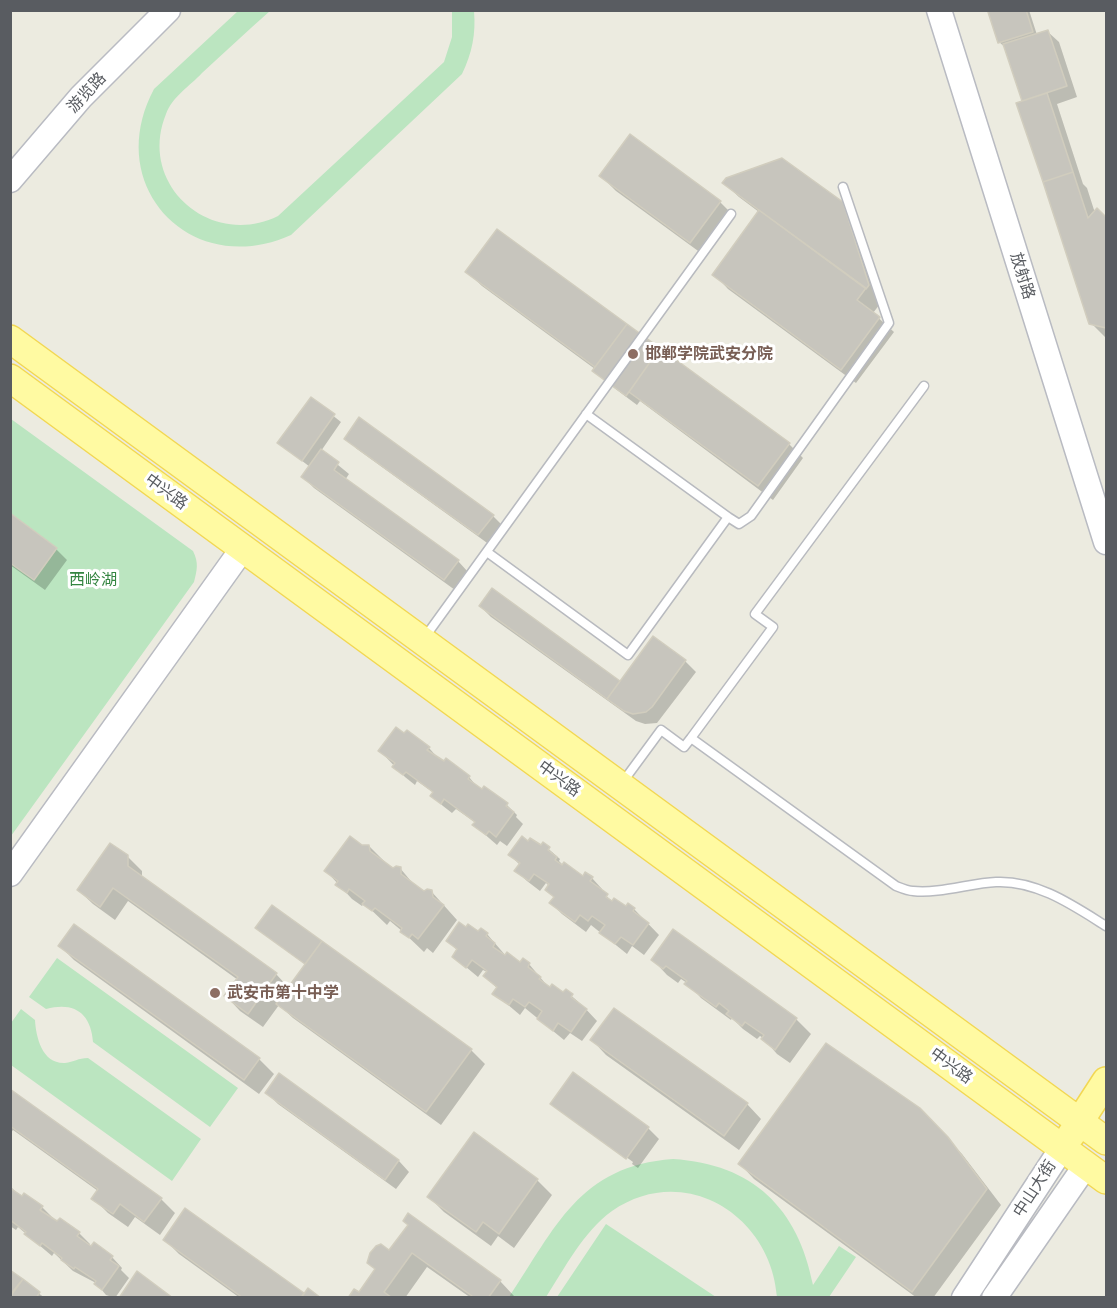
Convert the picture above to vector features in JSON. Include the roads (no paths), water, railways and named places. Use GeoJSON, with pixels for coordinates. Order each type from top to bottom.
{"type":"FeatureCollection","features":[{"type":"Feature","properties":{"kind":"main road","name":"中兴路"},"geometry":{"type":"LineString","coordinates":[[10,339],[1106,1139]]}},
{"type":"Feature","properties":{"kind":"main road","name":"中兴路"},"geometry":{"type":"LineString","coordinates":[[10,378],[1096,1173]]}},
{"type":"Feature","properties":{"kind":"main road","name":"中山大街"},"geometry":{"type":"LineString","coordinates":[[1062,1148],[1107,1081]]}},
{"type":"Feature","properties":{"kind":"main road","name":"中山大街"},"geometry":{"type":"LineString","coordinates":[[1096,1173],[1106,1139]]}},
{"type":"Feature","properties":{"kind":"street","name":"游览路"},"geometry":{"type":"LineString","coordinates":[[10,180],[81,97],[168,10]]}},
{"type":"Feature","properties":{"kind":"street","name":"放射路"},"geometry":{"type":"LineString","coordinates":[[939,10],[1107,542]]}},
{"type":"Feature","properties":{"kind":"street"},"geometry":{"type":"LineString","coordinates":[[10,874],[243,548]]}},
{"type":"Feature","properties":{"kind":"street","name":"中山大街"},"geometry":{"type":"LineString","coordinates":[[964,1298],[1062,1148]]}},
{"type":"Feature","properties":{"kind":"street","name":"中山大街"},"geometry":{"type":"LineString","coordinates":[[994,1298],[1096,1173]]}},
{"type":"Feature","properties":{"kind":"lane"},"geometry":{"type":"LineString","coordinates":[[586,414],[739,524],[751,516],[889,323],[843,187]]}},
{"type":"Feature","properties":{"kind":"lane"},"geometry":{"type":"LineString","coordinates":[[423,640],[731,214]]}},
{"type":"Feature","properties":{"kind":"lane"},"geometry":{"type":"LineString","coordinates":[[621,785],[661,730],[684,747],[691,738],[773,627],[755,614],[924,386]]}},
{"type":"Feature","properties":{"kind":"lane"},"geometry":{"type":"LineString","coordinates":[[487,552],[628,654],[728,517]]}},
{"type":"Feature","properties":{"kind":"lane"},"geometry":{"type":"LineString","coordinates":[[691,738],[896,886],[914,891],[997,882],[1024,884],[1072,905],[1107,926]]}},
{"type":"Feature","properties":{"kind":"place","name":"邯郸学院武安分院"},"geometry":{"type":"Point","coordinates":[633,354]}},
{"type":"Feature","properties":{"kind":"place","name":"武安市第十中学"},"geometry":{"type":"Point","coordinates":[215,993]}},
{"type":"Feature","properties":{"kind":"park label","name":"西岭湖"},"geometry":{"type":"Point","coordinates":[93,580]}}]}
